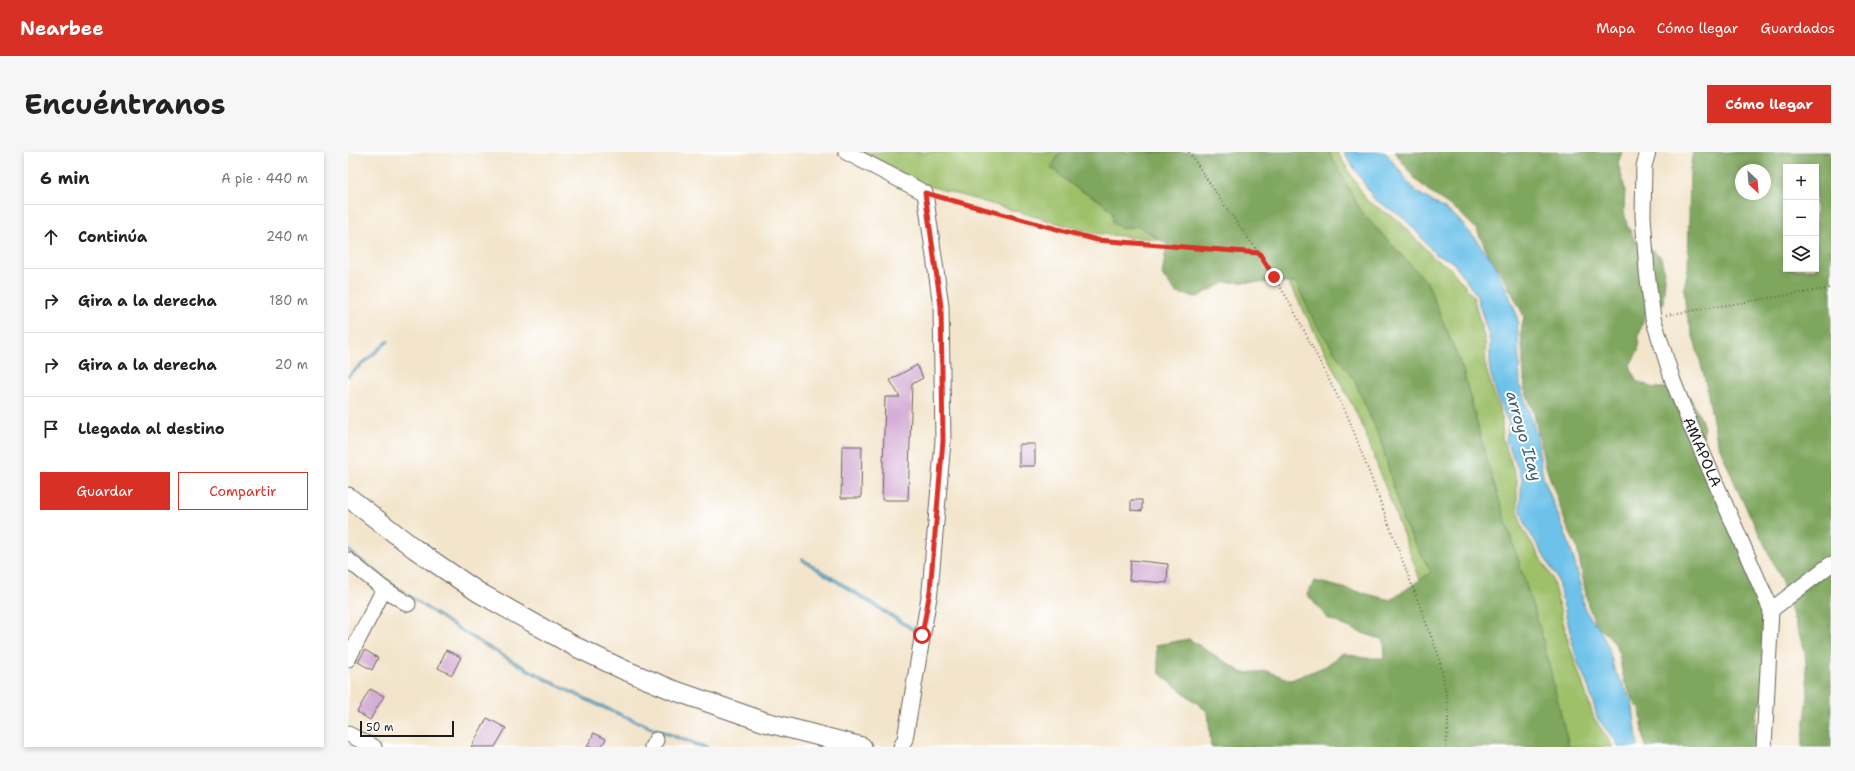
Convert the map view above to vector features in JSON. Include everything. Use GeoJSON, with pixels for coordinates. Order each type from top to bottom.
{"type":"FeatureCollection","features":[{"type":"Feature","properties":{"kind":"street"},"geometry":{"type":"LineString","coordinates":[[846,152],[925,193],[941,306],[943,441],[930,591],[905,738],[901,747]]}},
{"type":"Feature","properties":{"kind":"street","name":"AMAPOLA"},"geometry":{"type":"LineString","coordinates":[[1648,152],[1644,166],[1643,216],[1647,272],[1653,318],[1673,381],[1690,424],[1771,610],[1764,747]]}},
{"type":"Feature","properties":{"kind":"street"},"geometry":{"type":"LineString","coordinates":[[348,496],[414,549],[478,592],[576,647],[622,669],[673,690],[765,722],[862,747]]}},
{"type":"Feature","properties":{"kind":"street"},"geometry":{"type":"LineString","coordinates":[[348,560],[384,589],[408,604]]}},
{"type":"Feature","properties":{"kind":"street"},"geometry":{"type":"LineString","coordinates":[[1771,610],[1831,564]]}},
{"type":"Feature","properties":{"kind":"street"},"geometry":{"type":"LineString","coordinates":[[348,659],[384,589]]}},
{"type":"Feature","properties":{"kind":"street"},"geometry":{"type":"LineString","coordinates":[[348,734],[374,747]]}},
{"type":"Feature","properties":{"kind":"path"},"geometry":{"type":"LineString","coordinates":[[1189,152],[1226,208],[1259,253],[1289,301],[1349,419],[1439,658],[1448,698],[1449,726],[1446,747]]}},
{"type":"Feature","properties":{"kind":"path"},"geometry":{"type":"LineString","coordinates":[[925,193],[1097,240],[1259,253]]}},
{"type":"Feature","properties":{"kind":"path"},"geometry":{"type":"LineString","coordinates":[[1653,318],[1831,288]]}},
{"type":"Feature","properties":{"kind":"green space"},"geometry":{"type":"Polygon","coordinates":[[[863,152],[1183,152],[1237,248],[1092,233],[922,184],[863,152]]]}},
{"type":"Feature","properties":{"kind":"green space"},"geometry":{"type":"Polygon","coordinates":[[[1060,152],[1329,152],[1362,213],[1427,282],[1463,370],[1487,461],[1541,632],[1569,747],[1211,747],[1208,712],[1159,673],[1156,645],[1189,639],[1243,673],[1267,671],[1291,680],[1326,666],[1343,653],[1364,658],[1385,658],[1384,640],[1359,632],[1327,618],[1307,594],[1315,581],[1391,600],[1431,572],[1403,522],[1381,441],[1355,382],[1314,321],[1296,283],[1226,282],[1197,297],[1176,293],[1162,275],[1167,244],[1139,226],[1122,229],[1113,223],[1112,211],[1099,200],[1076,188],[1051,168],[1060,152]]]}},
{"type":"Feature","properties":{"kind":"green space"},"geometry":{"type":"Polygon","coordinates":[[[1200,152],[1337,152],[1367,201],[1398,220],[1435,259],[1449,267],[1473,296],[1485,341],[1486,369],[1502,418],[1502,437],[1517,479],[1517,506],[1522,527],[1552,578],[1568,641],[1594,718],[1613,747],[1455,747],[1444,644],[1361,422],[1294,292],[1200,152]]]}},
{"type":"Feature","properties":{"kind":"green space"},"geometry":{"type":"Polygon","coordinates":[[[1395,152],[1622,152],[1618,163],[1625,189],[1624,210],[1627,225],[1635,240],[1653,250],[1661,257],[1665,278],[1663,304],[1648,310],[1645,314],[1639,335],[1638,351],[1630,365],[1636,381],[1654,388],[1675,388],[1685,392],[1692,401],[1704,428],[1702,460],[1767,595],[1763,699],[1755,722],[1756,747],[1645,747],[1640,708],[1636,705],[1624,681],[1619,654],[1615,644],[1609,636],[1596,625],[1588,605],[1577,547],[1567,527],[1544,461],[1534,413],[1525,390],[1521,332],[1524,317],[1522,312],[1500,271],[1490,258],[1477,230],[1458,211],[1431,193],[1415,179],[1395,152]]]}},
{"type":"Feature","properties":{"kind":"green space"},"geometry":{"type":"Polygon","coordinates":[[[1693,152],[1831,152],[1831,747],[1802,747],[1808,694],[1805,652],[1779,574],[1739,493],[1717,441],[1704,375],[1686,311],[1684,289],[1688,268],[1690,169],[1693,152]]]}},
{"type":"Feature","properties":{"kind":"water","name":"arroyo Itay"},"geometry":{"type":"Polygon","coordinates":[[[1344,152],[1385,152],[1415,191],[1454,215],[1493,261],[1517,316],[1520,386],[1536,433],[1543,477],[1569,543],[1581,585],[1583,605],[1589,617],[1599,628],[1609,649],[1614,669],[1632,701],[1638,747],[1618,747],[1617,743],[1598,719],[1588,686],[1577,660],[1557,578],[1526,526],[1520,507],[1522,478],[1506,440],[1509,423],[1499,402],[1490,371],[1490,340],[1476,294],[1452,261],[1435,254],[1410,224],[1401,216],[1374,199],[1344,152]]]}},
{"type":"Feature","properties":{"kind":"water"},"geometry":{"type":"Polygon","coordinates":[[[388,340],[389,342],[348,377],[348,375],[388,340]]]}},
{"type":"Feature","properties":{"kind":"water"},"geometry":{"type":"Polygon","coordinates":[[[348,549],[431,610],[519,664],[612,710],[708,747],[701,747],[653,730],[561,688],[516,664],[473,639],[430,611],[388,582],[348,551],[348,549]]]}},
{"type":"Feature","properties":{"kind":"water"},"geometry":{"type":"Polygon","coordinates":[[[802,558],[918,631],[916,633],[801,560],[802,558]]]}},
{"type":"Feature","properties":{"kind":"building"},"geometry":{"type":"Polygon","coordinates":[[[917,365],[923,378],[912,384],[908,500],[882,500],[885,397],[900,397],[890,380],[917,365]]]}},
{"type":"Feature","properties":{"kind":"building"},"geometry":{"type":"Polygon","coordinates":[[[1019,444],[1035,444],[1035,466],[1019,466],[1019,444]]]}},
{"type":"Feature","properties":{"kind":"building"},"geometry":{"type":"Polygon","coordinates":[[[842,446],[862,446],[861,498],[841,498],[842,446]]]}},
{"type":"Feature","properties":{"kind":"building"},"geometry":{"type":"Polygon","coordinates":[[[1131,500],[1142,500],[1142,511],[1131,510],[1131,500]]]}},
{"type":"Feature","properties":{"kind":"building"},"geometry":{"type":"Polygon","coordinates":[[[1131,560],[1168,564],[1167,583],[1129,580],[1131,560]]]}},
{"type":"Feature","properties":{"kind":"building"},"geometry":{"type":"Polygon","coordinates":[[[365,650],[378,658],[372,670],[358,662],[365,650]]]}},
{"type":"Feature","properties":{"kind":"building"},"geometry":{"type":"Polygon","coordinates":[[[446,650],[461,657],[452,675],[438,668],[446,650]]]}},
{"type":"Feature","properties":{"kind":"building"},"geometry":{"type":"Polygon","coordinates":[[[370,689],[384,696],[370,720],[357,712],[370,689]]]}},
{"type":"Feature","properties":{"kind":"building"},"geometry":{"type":"Polygon","coordinates":[[[487,718],[506,728],[495,747],[471,747],[487,718]]]}},
{"type":"Feature","properties":{"kind":"building"},"geometry":{"type":"Polygon","coordinates":[[[594,733],[606,739],[601,747],[587,747],[594,733]]]}},
{"type":"Feature","properties":{"kind":"route"},"geometry":{"type":"LineString","coordinates":[[922,635],[930,591],[943,441],[941,306],[925,193],[1097,240],[1259,253],[1274,277]]}}]}
